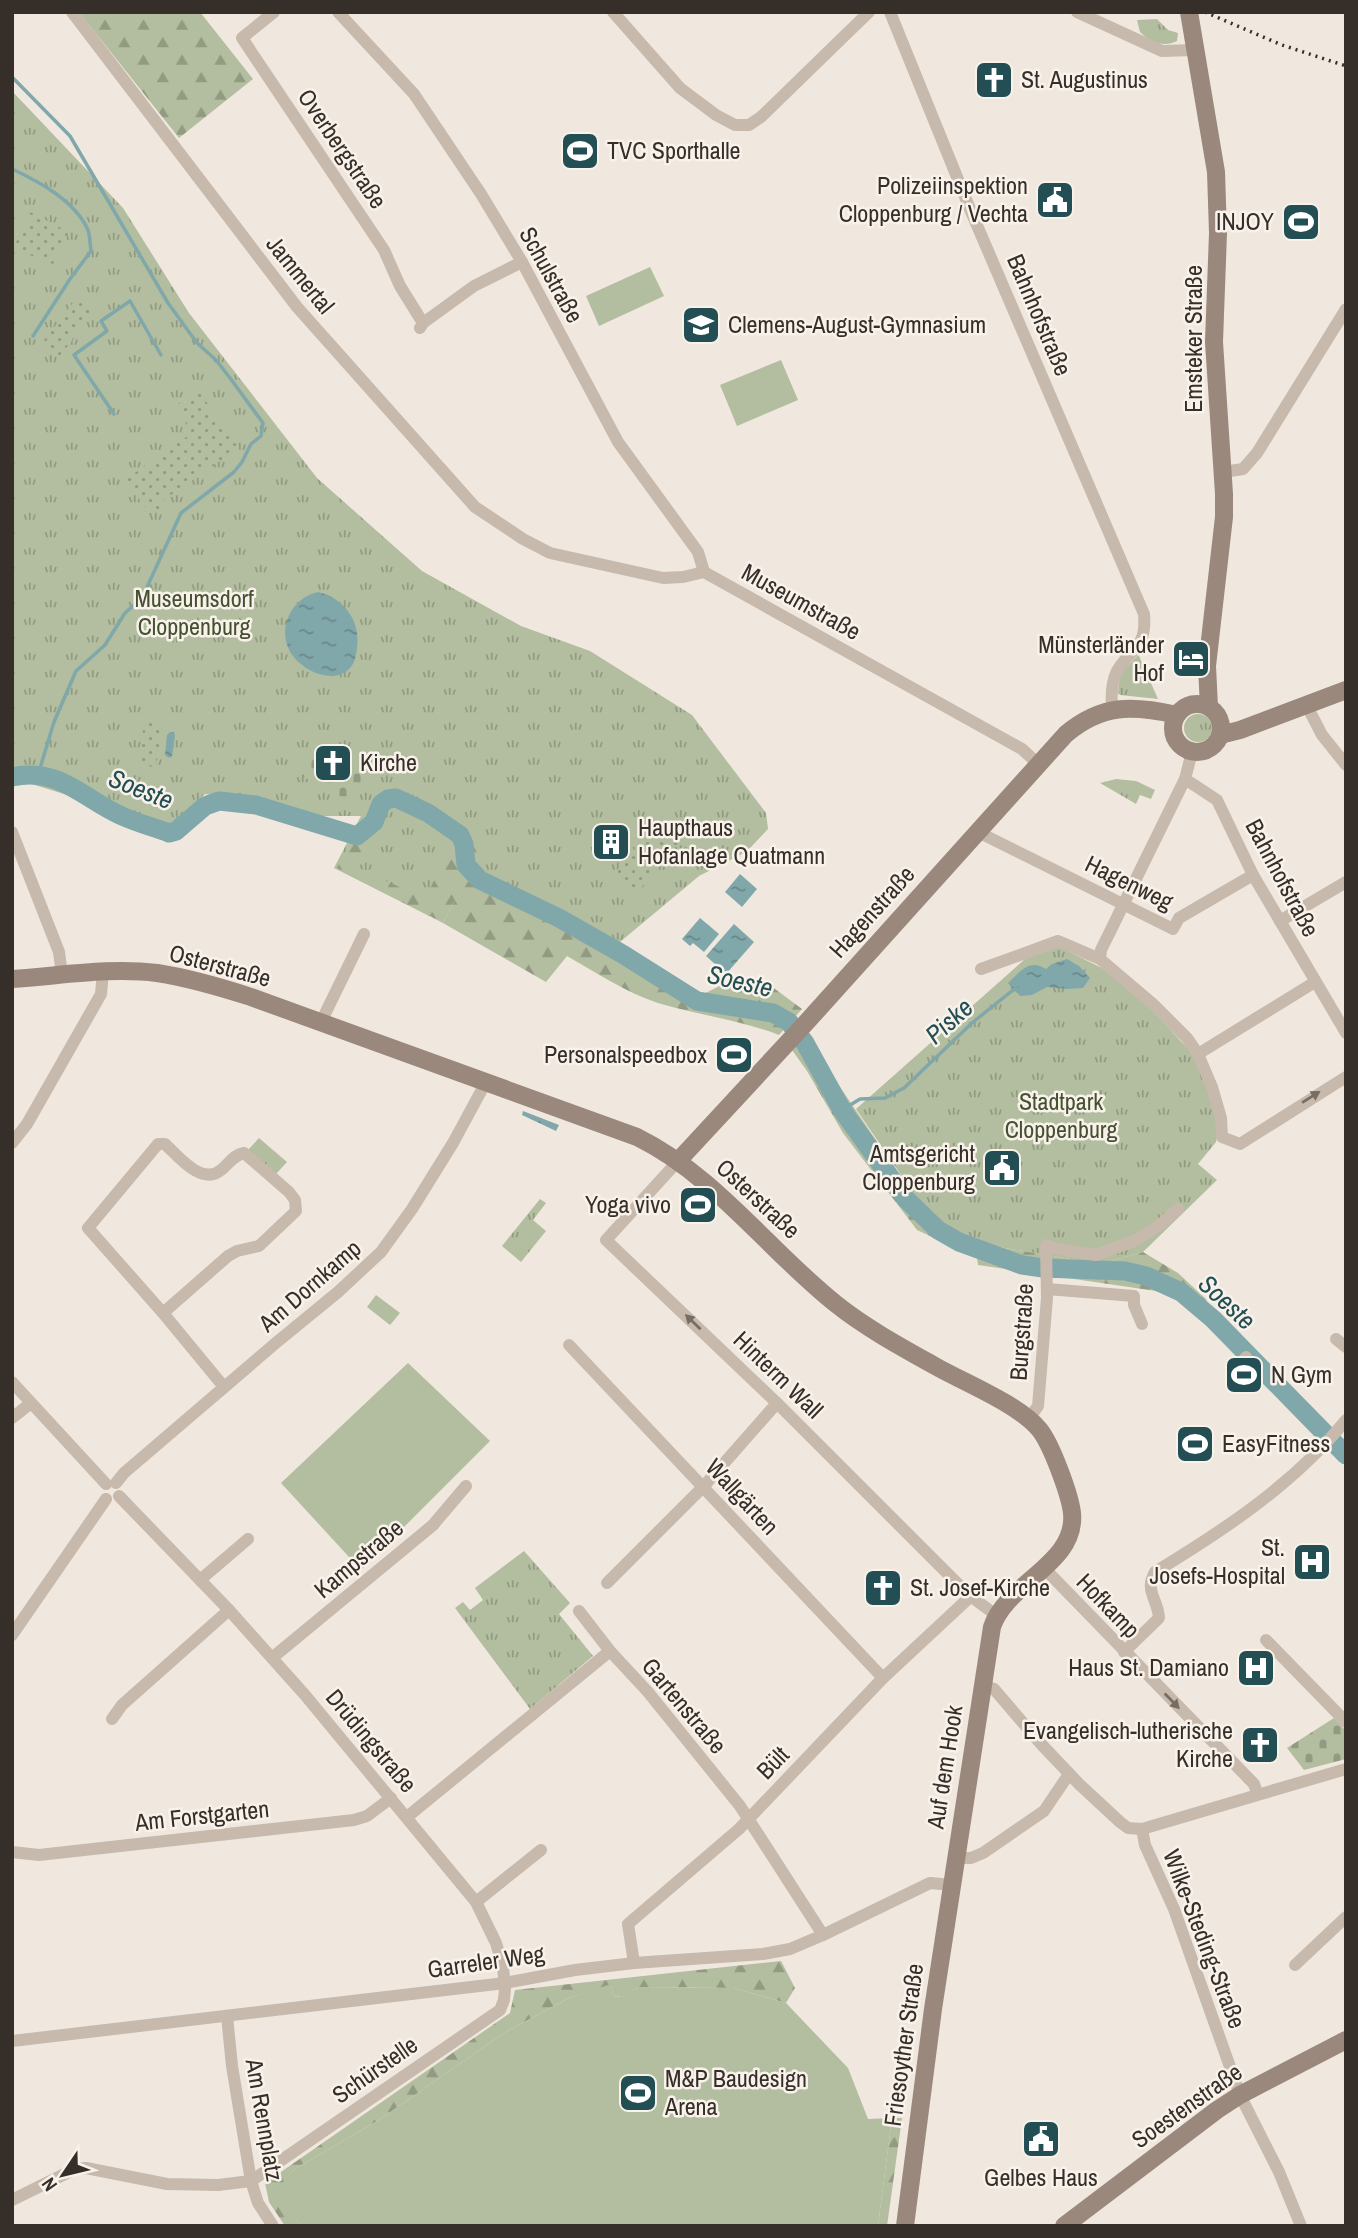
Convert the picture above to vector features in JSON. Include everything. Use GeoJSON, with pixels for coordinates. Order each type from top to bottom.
{"type":"FeatureCollection","features":[{"type":"Feature","properties":{"kind":"street","name":"Jammertal"},"geometry":{"type":"LineString","coordinates":[[72,12],[297,307],[475,507],[523,539]]}},
{"type":"Feature","properties":{"kind":"street","name":"Overbergstraße"},"geometry":{"type":"LineString","coordinates":[[274,12],[242,38],[384,250],[421,325],[474,286],[522,262]]}},
{"type":"Feature","properties":{"kind":"street","name":"Schulstraße"},"geometry":{"type":"LineString","coordinates":[[338,12],[414,94],[481,194],[522,262],[618,442],[698,552],[704,572]]}},
{"type":"Feature","properties":{"kind":"street"},"geometry":{"type":"LineString","coordinates":[[613,12],[680,88],[716,115],[735,125],[749,125],[761,117],[869,12]]}},
{"type":"Feature","properties":{"kind":"street","name":"Bahnhofstraße"},"geometry":{"type":"LineString","coordinates":[[890,12],[974,218],[1144,614],[1144,635],[1113,680],[1121,709]]}},
{"type":"Feature","properties":{"kind":"street"},"geometry":{"type":"LineString","coordinates":[[1077,12],[1162,51],[1194,50]]}},
{"type":"Feature","properties":{"kind":"street","name":"Emsteker Straße"},"geometry":{"type":"LineString","coordinates":[[1189,12],[1216,172],[1218,233],[1214,342],[1224,517],[1201,706]]}},
{"type":"Feature","properties":{"kind":"street"},"geometry":{"type":"LineString","coordinates":[[1223,472],[1243,469],[1257,453],[1346,309]]}},
{"type":"Feature","properties":{"kind":"street","name":"Museumstraße"},"geometry":{"type":"LineString","coordinates":[[523,539],[550,553],[663,578],[704,572],[1022,749],[1038,764]]}},
{"type":"Feature","properties":{"kind":"street"},"geometry":{"type":"LineString","coordinates":[[1221,729],[1255,723],[1346,690]]}},
{"type":"Feature","properties":{"kind":"street"},"geometry":{"type":"LineString","coordinates":[[1306,704],[1322,734],[1346,765]]}},
{"type":"Feature","properties":{"kind":"street"},"geometry":{"type":"LineString","coordinates":[[1201,706],[1215,712],[1221,729],[1211,748],[1192,752],[1176,738],[1175,721],[1185,708],[1201,706]]}},
{"type":"Feature","properties":{"kind":"street","name":"Hagenstraße"},"geometry":{"type":"LineString","coordinates":[[678,1161],[1038,764],[1076,726],[1094,715],[1121,709],[1159,711],[1175,721]]}},
{"type":"Feature","properties":{"kind":"street"},"geometry":{"type":"LineString","coordinates":[[1100,959],[1101,950],[1185,779],[1192,752]]}},
{"type":"Feature","properties":{"kind":"street","name":"Bahnhofstraße"},"geometry":{"type":"LineString","coordinates":[[1185,779],[1217,800],[1253,875],[1346,1033]]}},
{"type":"Feature","properties":{"kind":"street"},"geometry":{"type":"LineString","coordinates":[[12,832],[59,953],[62,975]]}},
{"type":"Feature","properties":{"kind":"street","name":"Hagenweg"},"geometry":{"type":"LineString","coordinates":[[978,832],[1174,929],[1179,918],[1253,875]]}},
{"type":"Feature","properties":{"kind":"street"},"geometry":{"type":"LineString","coordinates":[[1280,921],[1346,882]]}},
{"type":"Feature","properties":{"kind":"street"},"geometry":{"type":"LineString","coordinates":[[321,1022],[365,934]]}},
{"type":"Feature","properties":{"kind":"street"},"geometry":{"type":"LineString","coordinates":[[981,969],[1058,941],[1100,959],[1174,1024],[1198,1054],[1217,1101],[1222,1137],[1240,1144],[1346,1077]]}},
{"type":"Feature","properties":{"kind":"street"},"geometry":{"type":"LineString","coordinates":[[13,1140],[49,1087],[100,994],[103,972]]}},
{"type":"Feature","properties":{"kind":"street","name":"Osterstraße"},"geometry":{"type":"LineString","coordinates":[[12,979],[103,972],[155,973],[196,980],[251,997],[617,1128],[657,1147],[722,1197],[842,1309],[1003,1403],[1039,1429],[1049,1447],[1070,1505],[1072,1523],[1070,1535],[1063,1547],[1044,1569]]}},
{"type":"Feature","properties":{"kind":"street"},"geometry":{"type":"LineString","coordinates":[[1198,1054],[1315,982]]}},
{"type":"Feature","properties":{"kind":"street","name":"Am Dornkamp"},"geometry":{"type":"LineString","coordinates":[[12,1635],[124,1473],[338,1292],[381,1252],[412,1209],[453,1143],[486,1082]]}},
{"type":"Feature","properties":{"kind":"street"},"geometry":{"type":"LineString","coordinates":[[163,1313],[229,1256],[259,1245],[296,1211],[295,1200],[289,1192],[244,1153],[237,1154],[213,1176],[195,1170],[164,1144],[158,1144],[88,1228],[225,1387]]}},
{"type":"Feature","properties":{"kind":"street","name":"Hinterm Wall"},"geometry":{"type":"LineString","coordinates":[[678,1161],[606,1240],[971,1596],[996,1615]]}},
{"type":"Feature","properties":{"kind":"street","name":"Burgstraße"},"geometry":{"type":"LineString","coordinates":[[1028,1420],[1038,1406],[1047,1285],[1046,1245],[1096,1255],[1134,1241],[1160,1225],[1178,1209]]}},
{"type":"Feature","properties":{"kind":"street"},"geometry":{"type":"LineString","coordinates":[[1047,1285],[1134,1296],[1134,1305],[1142,1324]]}},
{"type":"Feature","properties":{"kind":"street","name":"Wallgärten"},"geometry":{"type":"LineString","coordinates":[[569,1345],[883,1678]]}},
{"type":"Feature","properties":{"kind":"street","name":"Drüdingstraße"},"geometry":{"type":"LineString","coordinates":[[12,1382],[112,1491],[229,1610],[407,1817],[476,1902],[496,1943],[505,1983]]}},
{"type":"Feature","properties":{"kind":"street"},"geometry":{"type":"LineString","coordinates":[[12,1418],[31,1402]]}},
{"type":"Feature","properties":{"kind":"street"},"geometry":{"type":"LineString","coordinates":[[607,1583],[704,1486],[777,1404]]}},
{"type":"Feature","properties":{"kind":"street"},"geometry":{"type":"LineString","coordinates":[[1124,1653],[1158,1618],[1158,1609],[1150,1588],[1155,1572],[1214,1536],[1276,1490],[1342,1425]]}},
{"type":"Feature","properties":{"kind":"street","name":"Kampstraße"},"geometry":{"type":"LineString","coordinates":[[272,1658],[433,1525],[466,1486]]}},
{"type":"Feature","properties":{"kind":"street"},"geometry":{"type":"LineString","coordinates":[[200,1580],[248,1539]]}},
{"type":"Feature","properties":{"kind":"street"},"geometry":{"type":"LineString","coordinates":[[996,1615],[1009,1598],[1044,1569]]}},
{"type":"Feature","properties":{"kind":"street","name":"Hofkamp"},"geometry":{"type":"LineString","coordinates":[[1044,1569],[1254,1784],[1257,1793]]}},
{"type":"Feature","properties":{"kind":"street","name":"Bült"},"geometry":{"type":"LineString","coordinates":[[634,1964],[628,1924],[749,1819],[883,1678],[971,1596]]}},
{"type":"Feature","properties":{"kind":"street"},"geometry":{"type":"LineString","coordinates":[[112,1719],[122,1705],[229,1610]]}},
{"type":"Feature","properties":{"kind":"street","name":"Gartenstraße"},"geometry":{"type":"LineString","coordinates":[[579,1611],[740,1806],[823,1935]]}},
{"type":"Feature","properties":{"kind":"street","name":"Auf dem Hook"},"geometry":{"type":"LineString","coordinates":[[954,1871],[982,1685],[996,1615]]}},
{"type":"Feature","properties":{"kind":"street"},"geometry":{"type":"LineString","coordinates":[[1266,1640],[1346,1722]]}},
{"type":"Feature","properties":{"kind":"street"},"geometry":{"type":"LineString","coordinates":[[407,1817],[610,1651]]}},
{"type":"Feature","properties":{"kind":"street","name":"Auf dem Hook"},"geometry":{"type":"LineString","coordinates":[[954,1871],[1044,1811],[1069,1774],[994,1689],[982,1685]]}},
{"type":"Feature","properties":{"kind":"street"},"geometry":{"type":"LineString","coordinates":[[1142,1829],[1346,1769]]}},
{"type":"Feature","properties":{"kind":"street","name":"Wilke-Steding-Straße"},"geometry":{"type":"LineString","coordinates":[[1069,1774],[1120,1822],[1128,1828],[1142,1829],[1145,1845],[1174,1909],[1240,2095],[1279,2172],[1301,2226]]}},
{"type":"Feature","properties":{"kind":"street","name":"Am Forstgarten"},"geometry":{"type":"LineString","coordinates":[[12,1852],[39,1855],[354,1819],[367,1816],[391,1798]]}},
{"type":"Feature","properties":{"kind":"street"},"geometry":{"type":"LineString","coordinates":[[476,1902],[541,1850]]}},
{"type":"Feature","properties":{"kind":"street","name":"Garreler Weg"},"geometry":{"type":"LineString","coordinates":[[12,2041],[505,1983],[575,1970],[763,1954],[790,1949],[823,1935],[954,1871]]}},
{"type":"Feature","properties":{"kind":"street","name":"Friesoyther Straße"},"geometry":{"type":"LineString","coordinates":[[905,2226],[954,1871]]}},
{"type":"Feature","properties":{"kind":"street"},"geometry":{"type":"LineString","coordinates":[[1295,1965],[1346,1917]]}},
{"type":"Feature","properties":{"kind":"street","name":"Schürstelle"},"geometry":{"type":"LineString","coordinates":[[251,2181],[500,2010],[504,2000],[505,1983]]}},
{"type":"Feature","properties":{"kind":"street","name":"Am Rennplatz"},"geometry":{"type":"LineString","coordinates":[[227,2016],[232,2066],[251,2181],[258,2203],[272,2226]]}},
{"type":"Feature","properties":{"kind":"street","name":"Soestenstraße"},"geometry":{"type":"LineString","coordinates":[[1064,2226],[1217,2110],[1240,2095],[1346,2040]]}},
{"type":"Feature","properties":{"kind":"street"},"geometry":{"type":"LineString","coordinates":[[12,2200],[75,2169],[86,2168],[167,2184],[218,2185],[251,2181]]}},
{"type":"Feature","properties":{"kind":"green space"},"geometry":{"type":"Polygon","coordinates":[[[79,12],[200,12],[253,79],[179,138],[79,12]]]}},
{"type":"Feature","properties":{"kind":"green space"},"geometry":{"type":"Polygon","coordinates":[[[1157,19],[1168,30],[1178,33],[1177,41],[1157,43],[1140,32],[1137,20],[1157,19]]]}},
{"type":"Feature","properties":{"kind":"green space","name":"Museumsdorf Cloppenburg"},"geometry":{"type":"Polygon","coordinates":[[[12,91],[123,208],[189,313],[317,478],[422,571],[521,626],[590,651],[692,715],[766,813],[768,829],[751,847],[699,876],[620,942],[473,866],[443,923],[334,868],[361,816],[314,816],[264,801],[205,794],[168,826],[12,778],[12,91]]]}},
{"type":"Feature","properties":{"kind":"green space"},"geometry":{"type":"Polygon","coordinates":[[[30,212],[69,232],[52,266],[14,247],[30,212]]]}},
{"type":"Feature","properties":{"kind":"green space"},"geometry":{"type":"Polygon","coordinates":[[[650,267],[664,296],[599,326],[586,296],[650,267]]]}},
{"type":"Feature","properties":{"kind":"green space"},"geometry":{"type":"Polygon","coordinates":[[[76,299],[94,313],[59,357],[42,343],[76,299]]]}},
{"type":"Feature","properties":{"kind":"green space"},"geometry":{"type":"Polygon","coordinates":[[[781,360],[798,400],[737,426],[720,385],[781,360]]]}},
{"type":"Feature","properties":{"kind":"green space"},"geometry":{"type":"Polygon","coordinates":[[[198,390],[239,448],[162,501],[164,505],[150,515],[126,479],[192,433],[175,406],[198,390]]]}},
{"type":"Feature","properties":{"kind":"green space"},"geometry":{"type":"Polygon","coordinates":[[[1138,655],[1158,699],[1118,693],[1120,674],[1138,655]]]}},
{"type":"Feature","properties":{"kind":"green space"},"geometry":{"type":"Polygon","coordinates":[[[1198,714],[1208,718],[1212,728],[1208,738],[1198,742],[1188,738],[1184,728],[1188,718],[1198,714]]]}},
{"type":"Feature","properties":{"kind":"green space"},"geometry":{"type":"Polygon","coordinates":[[[145,717],[163,720],[156,767],[138,765],[145,717]]]}},
{"type":"Feature","properties":{"kind":"green space"},"geometry":{"type":"Polygon","coordinates":[[[322,735],[351,749],[346,760],[371,774],[353,803],[302,776],[322,735]]]}},
{"type":"Feature","properties":{"kind":"green space"},"geometry":{"type":"Polygon","coordinates":[[[1116,779],[1136,781],[1155,790],[1151,799],[1140,795],[1136,804],[1100,783],[1116,779]]]}},
{"type":"Feature","properties":{"kind":"green space"},"geometry":{"type":"Polygon","coordinates":[[[420,791],[488,841],[474,867],[620,942],[702,995],[725,983],[771,986],[802,1009],[779,1035],[646,999],[567,956],[546,982],[443,923],[456,898],[441,921],[337,868],[360,823],[377,825],[359,868],[425,899],[454,840],[408,810],[420,791]]]}},
{"type":"Feature","properties":{"kind":"green space"},"geometry":{"type":"Polygon","coordinates":[[[657,822],[680,841],[636,894],[613,875],[657,822]]]}},
{"type":"Feature","properties":{"kind":"green space","name":"Stadtpark Cloppenburg"},"geometry":{"type":"Polygon","coordinates":[[[1051,943],[1102,968],[1151,1009],[1191,1052],[1204,1076],[1219,1126],[1216,1142],[1198,1164],[1217,1180],[1143,1252],[1100,1264],[958,1240],[931,1219],[856,1109],[1033,952],[1051,943]]]}},
{"type":"Feature","properties":{"kind":"green space"},"geometry":{"type":"Polygon","coordinates":[[[804,1034],[931,1219],[958,1240],[1100,1264],[1143,1252],[1178,1273],[1207,1300],[1197,1310],[1174,1296],[1156,1291],[978,1265],[977,1258],[917,1230],[843,1133],[792,1050],[804,1034]]]}},
{"type":"Feature","properties":{"kind":"green space"},"geometry":{"type":"Polygon","coordinates":[[[259,1138],[287,1162],[276,1174],[248,1150],[259,1138]]]}},
{"type":"Feature","properties":{"kind":"green space"},"geometry":{"type":"Polygon","coordinates":[[[540,1199],[546,1203],[533,1220],[546,1231],[521,1262],[502,1246],[540,1199]]]}},
{"type":"Feature","properties":{"kind":"green space"},"geometry":{"type":"Polygon","coordinates":[[[376,1295],[400,1313],[390,1325],[367,1307],[376,1295]]]}},
{"type":"Feature","properties":{"kind":"green space"},"geometry":{"type":"Polygon","coordinates":[[[408,1363],[490,1441],[361,1570],[281,1483],[408,1363]]]}},
{"type":"Feature","properties":{"kind":"green space"},"geometry":{"type":"Polygon","coordinates":[[[524,1551],[570,1603],[559,1614],[593,1656],[530,1709],[455,1608],[463,1602],[470,1610],[483,1600],[475,1588],[524,1551]]]}},
{"type":"Feature","properties":{"kind":"green space"},"geometry":{"type":"Polygon","coordinates":[[[1334,1718],[1346,1731],[1346,1759],[1304,1770],[1287,1748],[1334,1718]]]}},
{"type":"Feature","properties":{"kind":"green space"},"geometry":{"type":"Polygon","coordinates":[[[781,1961],[795,1988],[786,2003],[734,1988],[639,1987],[621,1997],[613,1995],[611,1985],[569,1998],[504,2033],[379,2120],[293,2170],[277,2191],[301,2226],[285,2226],[269,2202],[265,2183],[510,2013],[515,1990],[781,1961]]]}},
{"type":"Feature","properties":{"kind":"green space","name":"M&P Baudesign Arena"},"geometry":{"type":"Polygon","coordinates":[[[611,1984],[613,1995],[620,1997],[639,1987],[734,1988],[786,2003],[848,2068],[868,2119],[892,2118],[878,2226],[301,2226],[276,2191],[293,2170],[379,2120],[504,2033],[569,1998],[611,1984]]]}},
{"type":"Feature","properties":{"kind":"green space"},"geometry":{"type":"Polygon","coordinates":[[[892,2118],[902,2118],[887,2226],[878,2226],[892,2118]]]}},
{"type":"Feature","properties":{"kind":"water"},"geometry":{"type":"Polygon","coordinates":[[[318,592],[343,605],[353,620],[358,638],[350,668],[336,676],[320,674],[298,662],[285,637],[288,617],[293,609],[308,595],[318,592]]]}},
{"type":"Feature","properties":{"kind":"water"},"geometry":{"type":"Polygon","coordinates":[[[174,732],[175,736],[172,756],[169,758],[165,755],[167,735],[174,732]]]}},
{"type":"Feature","properties":{"kind":"water"},"geometry":{"type":"Polygon","coordinates":[[[740,874],[757,889],[742,907],[725,892],[740,874]]]}},
{"type":"Feature","properties":{"kind":"water"},"geometry":{"type":"Polygon","coordinates":[[[700,918],[719,934],[704,952],[693,943],[690,946],[682,939],[700,918]]]}},
{"type":"Feature","properties":{"kind":"water"},"geometry":{"type":"Polygon","coordinates":[[[734,924],[754,942],[726,974],[706,956],[734,924]]]}},
{"type":"Feature","properties":{"kind":"water"},"geometry":{"type":"Polygon","coordinates":[[[1067,959],[1079,966],[1090,978],[1083,988],[1047,987],[1032,995],[1020,996],[1008,983],[1030,966],[1046,969],[1067,959]]]}},
{"type":"Feature","properties":{"kind":"water"},"geometry":{"type":"Polygon","coordinates":[[[523,1111],[559,1125],[556,1131],[522,1115],[523,1111]]]}},
{"type":"Feature","properties":{"kind":"waterway"},"geometry":{"type":"LineString","coordinates":[[12,77],[70,136],[168,303],[197,343],[216,360],[263,423],[261,436],[251,444],[234,472],[181,513],[142,598],[125,613],[105,645],[76,671],[54,722],[38,775]]}},
{"type":"Feature","properties":{"kind":"waterway"},"geometry":{"type":"LineString","coordinates":[[12,169],[45,186],[66,201],[82,220],[90,237],[91,251],[33,336]]}},
{"type":"Feature","properties":{"kind":"waterway"},"geometry":{"type":"LineString","coordinates":[[114,414],[74,355],[107,331],[101,321],[130,301],[161,355]]}},
{"type":"Feature","properties":{"kind":"waterway","name":"Soeste"},"geometry":{"type":"LineString","coordinates":[[12,777],[28,775],[57,780],[122,816],[169,833],[176,831],[205,806],[219,801],[256,805],[357,836],[374,822],[381,804],[388,799],[396,798],[428,813],[460,835],[464,844],[466,865],[480,880],[559,918],[697,1001],[773,1013],[789,1022],[805,1043],[842,1110],[906,1199],[938,1230],[959,1242],[1022,1265],[1125,1271],[1146,1276],[1181,1292],[1213,1319],[1346,1455]]}},
{"type":"Feature","properties":{"kind":"waterway","name":"Piske"},"geometry":{"type":"LineString","coordinates":[[842,1110],[860,1099],[885,1098],[904,1088],[972,1023],[1017,989]]}},
{"type":"Feature","properties":{"kind":"railway"},"geometry":{"type":"LineString","coordinates":[[1205,12],[1282,45],[1346,66]]}},
{"type":"Feature","properties":{"kind":"place","name":"St. Augustinus"},"geometry":{"type":"Point","coordinates":[994,80]}},
{"type":"Feature","properties":{"kind":"place","name":"TVC Sporthalle"},"geometry":{"type":"Point","coordinates":[580,151]}},
{"type":"Feature","properties":{"kind":"place","name":"Polizeiinspektion Cloppenburg / Vechta"},"geometry":{"type":"Point","coordinates":[1055,200]}},
{"type":"Feature","properties":{"kind":"place","name":"INJOY"},"geometry":{"type":"Point","coordinates":[1301,222]}},
{"type":"Feature","properties":{"kind":"place","name":"Clemens-August-Gymnasium"},"geometry":{"type":"Point","coordinates":[701,325]}},
{"type":"Feature","properties":{"kind":"place","name":"Münsterländer Hof"},"geometry":{"type":"Point","coordinates":[1191,659]}},
{"type":"Feature","properties":{"kind":"place","name":"Kirche"},"geometry":{"type":"Point","coordinates":[333,763]}},
{"type":"Feature","properties":{"kind":"place","name":"Haupthaus Hofanlage Quatmann"},"geometry":{"type":"Point","coordinates":[611,842]}},
{"type":"Feature","properties":{"kind":"place","name":"Personalspeedbox"},"geometry":{"type":"Point","coordinates":[734,1055]}},
{"type":"Feature","properties":{"kind":"place","name":"Amtsgericht Cloppenburg"},"geometry":{"type":"Point","coordinates":[1002,1168]}},
{"type":"Feature","properties":{"kind":"place","name":"Yoga vivo"},"geometry":{"type":"Point","coordinates":[698,1205]}},
{"type":"Feature","properties":{"kind":"place","name":"N Gym"},"geometry":{"type":"Point","coordinates":[1244,1375]}},
{"type":"Feature","properties":{"kind":"place","name":"EasyFitness"},"geometry":{"type":"Point","coordinates":[1195,1444]}},
{"type":"Feature","properties":{"kind":"place","name":"St. Josefs-Hospital"},"geometry":{"type":"Point","coordinates":[1312,1562]}},
{"type":"Feature","properties":{"kind":"place","name":"St. Josef-Kirche"},"geometry":{"type":"Point","coordinates":[883,1588]}},
{"type":"Feature","properties":{"kind":"place","name":"Haus St. Damiano"},"geometry":{"type":"Point","coordinates":[1256,1668]}},
{"type":"Feature","properties":{"kind":"place","name":"Evangelisch-lutherische Kirche"},"geometry":{"type":"Point","coordinates":[1260,1745]}},
{"type":"Feature","properties":{"kind":"place","name":"M&P Baudesign Arena"},"geometry":{"type":"Point","coordinates":[638,2093]}},
{"type":"Feature","properties":{"kind":"place","name":"Gelbes Haus"},"geometry":{"type":"Point","coordinates":[1041,2139]}}]}
